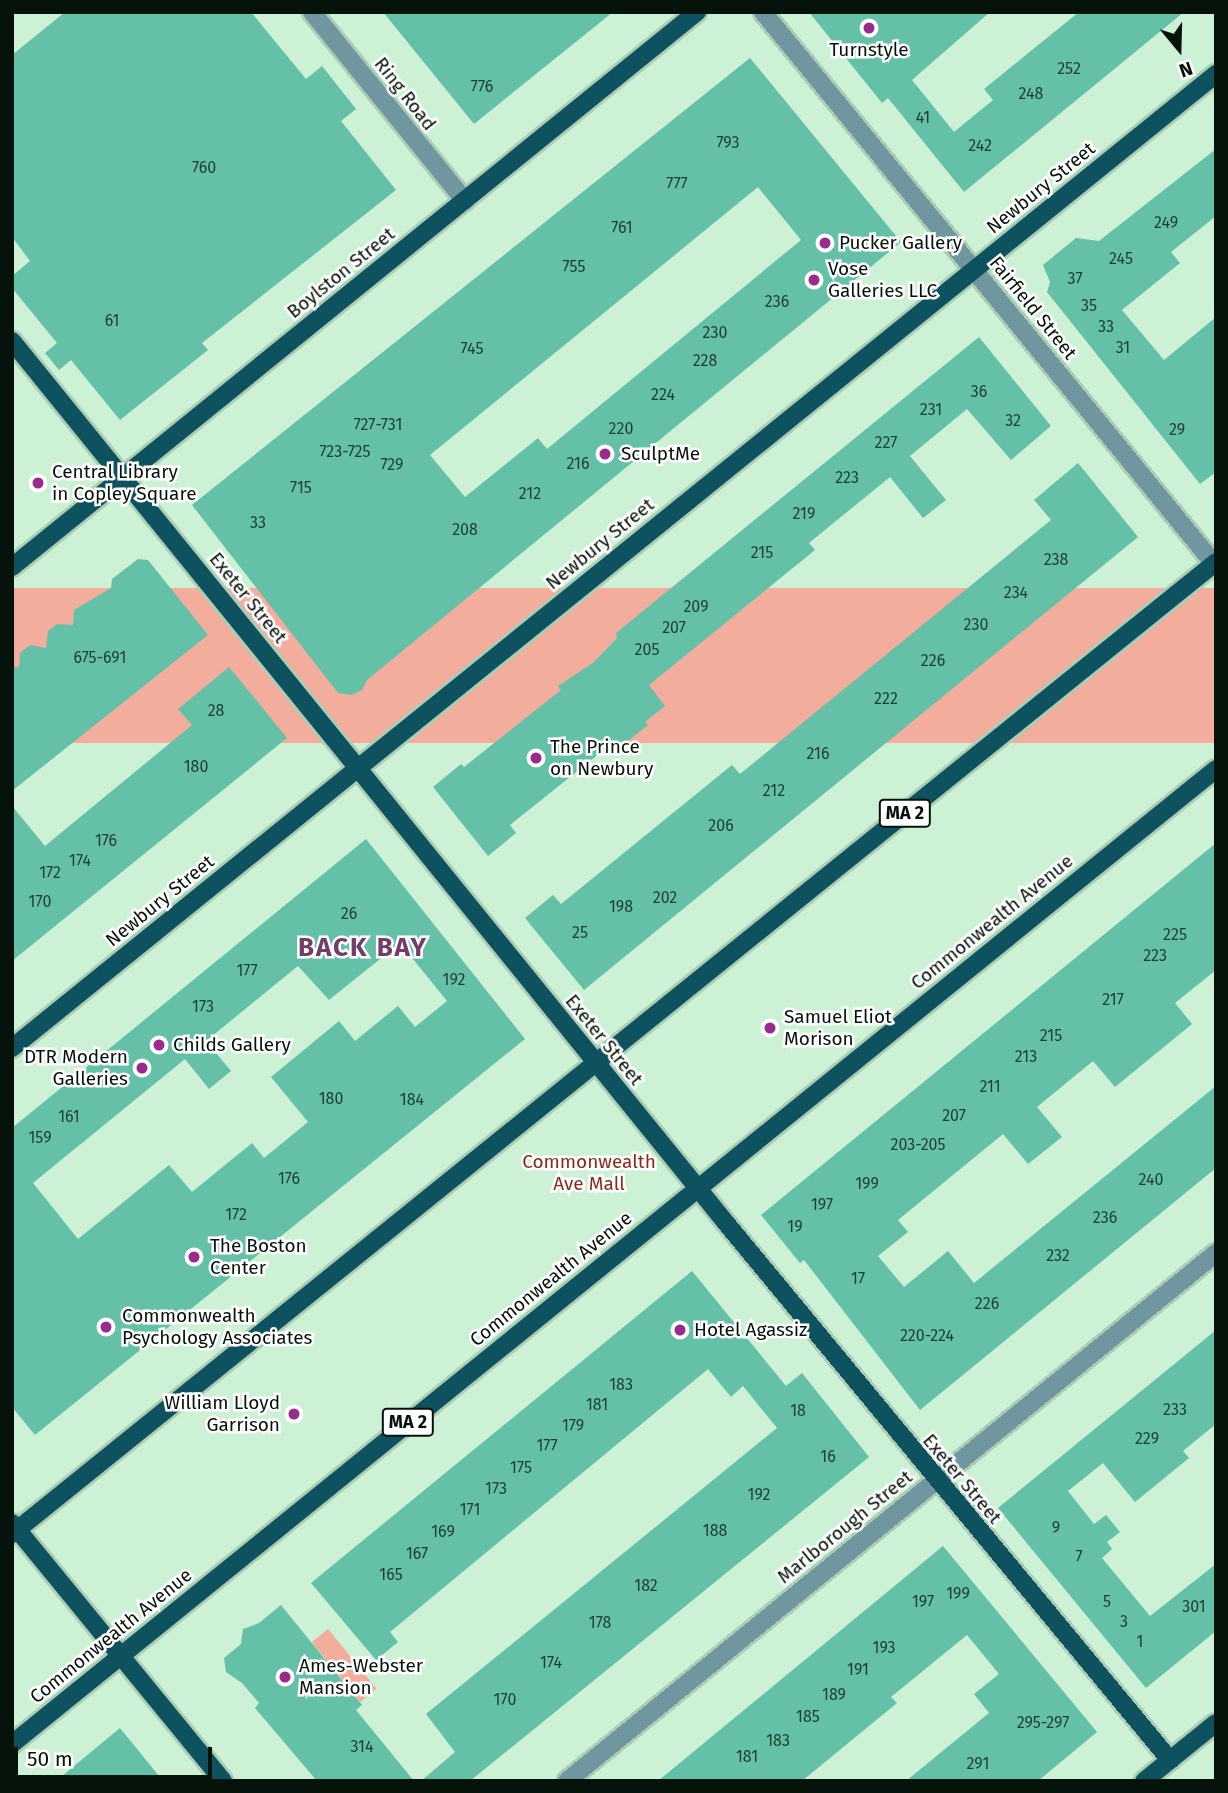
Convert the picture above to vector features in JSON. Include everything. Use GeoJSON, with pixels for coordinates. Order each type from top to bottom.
{"type":"FeatureCollection","features":[{"type":"Feature","properties":{"kind":"main road","name":"Boylston Street"},"geometry":{"type":"LineString","coordinates":[[12,567],[697,12]]}},
{"type":"Feature","properties":{"kind":"main road","name":"Newbury Street"},"geometry":{"type":"LineString","coordinates":[[12,1048],[357,766],[1216,74]]}},
{"type":"Feature","properties":{"kind":"main road","name":"Exeter Street"},"geometry":{"type":"LineString","coordinates":[[12,341],[936,1480],[1170,1760]]}},
{"type":"Feature","properties":{"kind":"main road","name":"MA 2"},"geometry":{"type":"LineString","coordinates":[[14,1529],[1215,563]]}},
{"type":"Feature","properties":{"kind":"main road","name":"Commonwealth Avenue"},"geometry":{"type":"LineString","coordinates":[[12,1744],[1216,769]]}},
{"type":"Feature","properties":{"kind":"main road"},"geometry":{"type":"LineString","coordinates":[[14,1529],[223,1781]]}},
{"type":"Feature","properties":{"kind":"main road"},"geometry":{"type":"LineString","coordinates":[[1144,1781],[1216,1723]]}},
{"type":"Feature","properties":{"kind":"street","name":"Ring Road"},"geometry":{"type":"LineString","coordinates":[[312,12],[465,201]]}},
{"type":"Feature","properties":{"kind":"street","name":"Fairfield Street"},"geometry":{"type":"LineString","coordinates":[[764,12],[1215,563]]}},
{"type":"Feature","properties":{"kind":"street","name":"Marlborough Street"},"geometry":{"type":"LineString","coordinates":[[567,1781],[1216,1253]]}},
{"type":"Feature","properties":{"kind":"green space"},"geometry":{"type":"Polygon","coordinates":[[[12,588],[1216,588],[1216,743],[12,743],[12,588]]]}},
{"type":"Feature","properties":{"kind":"green space"},"geometry":{"type":"Polygon","coordinates":[[[328,1629],[376,1689],[360,1702],[312,1642],[328,1629]]]}},
{"type":"Feature","properties":{"kind":"building"},"geometry":{"type":"Polygon","coordinates":[[[65,12],[251,12],[306,79],[322,66],[356,109],[341,121],[396,190],[202,343],[208,350],[120,420],[71,360],[59,370],[45,353],[57,343],[12,288],[12,276],[30,261],[12,237],[12,55],[65,12]]]}},
{"type":"Feature","properties":{"kind":"building"},"geometry":{"type":"Polygon","coordinates":[[[383,12],[613,12],[474,124],[383,12]]]}},
{"type":"Feature","properties":{"kind":"building"},"geometry":{"type":"Polygon","coordinates":[[[809,12],[990,12],[912,80],[954,132],[993,100],[984,89],[1079,12],[1184,12],[964,192],[888,98],[882,103],[809,12]]]}},
{"type":"Feature","properties":{"kind":"building"},"geometry":{"type":"Polygon","coordinates":[[[750,58],[901,242],[367,680],[362,690],[352,695],[338,693],[192,505],[750,58]],[[758,187],[430,455],[465,497],[538,438],[547,449],[801,240],[758,187]]]}},
{"type":"Feature","properties":{"kind":"building"},"geometry":{"type":"Polygon","coordinates":[[[1216,149],[1216,216],[1171,252],[1180,263],[1122,310],[1164,360],[1216,317],[1216,472],[1200,484],[1047,292],[1050,282],[1043,265],[1076,238],[1099,241],[1216,149]]]}},
{"type":"Feature","properties":{"kind":"building"},"geometry":{"type":"Polygon","coordinates":[[[979,337],[1051,426],[1011,460],[967,409],[910,456],[946,500],[923,518],[890,477],[809,543],[815,550],[649,685],[665,706],[645,722],[648,725],[615,751],[610,745],[510,825],[516,833],[488,856],[433,787],[461,764],[464,767],[561,690],[558,686],[594,662],[617,638],[616,633],[979,337]]]}},
{"type":"Feature","properties":{"kind":"building"},"geometry":{"type":"Polygon","coordinates":[[[1078,463],[1138,537],[584,990],[525,918],[553,895],[561,904],[732,765],[740,774],[1051,520],[1034,500],[1078,463]]]}},
{"type":"Feature","properties":{"kind":"building"},"geometry":{"type":"Polygon","coordinates":[[[138,559],[148,560],[208,635],[12,791],[12,667],[19,667],[20,653],[30,645],[46,648],[48,631],[57,624],[73,625],[74,610],[111,588],[112,579],[138,559]]]}},
{"type":"Feature","properties":{"kind":"building"},"geometry":{"type":"Polygon","coordinates":[[[229,667],[287,738],[12,961],[12,806],[45,846],[192,725],[178,709],[229,667]]]}},
{"type":"Feature","properties":{"kind":"building"},"geometry":{"type":"Polygon","coordinates":[[[366,839],[525,1039],[35,1435],[12,1407],[12,1128],[366,839]],[[400,943],[329,1000],[298,966],[206,1041],[231,1071],[209,1089],[185,1059],[33,1183],[78,1239],[169,1165],[192,1192],[252,1143],[264,1158],[308,1122],[271,1077],[339,1021],[355,1041],[398,1006],[415,1027],[447,1001],[400,943]]]}},
{"type":"Feature","properties":{"kind":"building"},"geometry":{"type":"Polygon","coordinates":[[[1216,843],[1216,970],[1175,1003],[1192,1024],[1115,1087],[1093,1061],[1037,1107],[1062,1137],[1028,1164],[1003,1134],[898,1220],[908,1232],[878,1256],[904,1287],[948,1251],[974,1283],[1216,1086],[1216,1168],[920,1410],[804,1260],[800,1263],[761,1215],[1216,843]]]}},
{"type":"Feature","properties":{"kind":"building"},"geometry":{"type":"Polygon","coordinates":[[[692,1271],[786,1386],[802,1373],[869,1457],[470,1781],[421,1781],[455,1752],[426,1714],[777,1428],[743,1386],[731,1397],[708,1369],[390,1632],[398,1642],[376,1660],[311,1583],[692,1271]]]}},
{"type":"Feature","properties":{"kind":"building"},"geometry":{"type":"Polygon","coordinates":[[[1216,1330],[1216,1424],[1183,1451],[1189,1458],[1135,1502],[1103,1463],[1068,1491],[1094,1524],[1106,1515],[1120,1532],[1107,1542],[1112,1549],[1102,1558],[1150,1616],[1216,1564],[1216,1631],[1146,1688],[998,1508],[1216,1330]]]}},
{"type":"Feature","properties":{"kind":"building"},"geometry":{"type":"Polygon","coordinates":[[[943,1546],[1097,1732],[1038,1781],[906,1781],[989,1713],[974,1694],[999,1674],[967,1635],[891,1697],[897,1703],[802,1781],[658,1781],[943,1546]]]}},
{"type":"Feature","properties":{"kind":"building","name":"Ames-Webster Mansion"},"geometry":{"type":"Polygon","coordinates":[[[281,1605],[362,1705],[356,1710],[414,1781],[317,1781],[255,1708],[259,1703],[242,1683],[226,1672],[224,1658],[241,1644],[243,1629],[259,1623],[281,1605]]]}},
{"type":"Feature","properties":{"kind":"building"},"geometry":{"type":"Polygon","coordinates":[[[120,1728],[163,1781],[56,1781],[120,1728]]]}},
{"type":"Feature","properties":{"kind":"place","name":"Turnstyle"},"geometry":{"type":"Point","coordinates":[869,28]}},
{"type":"Feature","properties":{"kind":"place","name":"Pucker Gallery"},"geometry":{"type":"Point","coordinates":[825,243]}},
{"type":"Feature","properties":{"kind":"place","name":"Vose Galleries LLC"},"geometry":{"type":"Point","coordinates":[814,280]}},
{"type":"Feature","properties":{"kind":"place","name":"SculptMe"},"geometry":{"type":"Point","coordinates":[605,454]}},
{"type":"Feature","properties":{"kind":"place","name":"Central Library in Copley Square"},"geometry":{"type":"Point","coordinates":[38,483]}},
{"type":"Feature","properties":{"kind":"place","name":"The Prince on Newbury"},"geometry":{"type":"Point","coordinates":[536,758]}},
{"type":"Feature","properties":{"kind":"place","name":"Samuel Eliot Morison"},"geometry":{"type":"Point","coordinates":[770,1028]}},
{"type":"Feature","properties":{"kind":"place","name":"Childs Gallery"},"geometry":{"type":"Point","coordinates":[159,1045]}},
{"type":"Feature","properties":{"kind":"place","name":"DTR Modern Galleries"},"geometry":{"type":"Point","coordinates":[142,1068]}},
{"type":"Feature","properties":{"kind":"place","name":"The Boston Center"},"geometry":{"type":"Point","coordinates":[194,1257]}},
{"type":"Feature","properties":{"kind":"place","name":"Commonwealth Psychology Associates"},"geometry":{"type":"Point","coordinates":[106,1327]}},
{"type":"Feature","properties":{"kind":"place","name":"Hotel Agassiz"},"geometry":{"type":"Point","coordinates":[680,1330]}},
{"type":"Feature","properties":{"kind":"place","name":"William Lloyd Garrison"},"geometry":{"type":"Point","coordinates":[294,1414]}},
{"type":"Feature","properties":{"kind":"place","name":"Ames-Webster Mansion"},"geometry":{"type":"Point","coordinates":[285,1677]}},
{"type":"Feature","properties":{"kind":"district","name":"BACK BAY"},"geometry":{"type":"Point","coordinates":[363,948]}},
{"type":"Feature","properties":{"kind":"park label","name":"Commonwealth Ave Mall"},"geometry":{"type":"Point","coordinates":[589,1173]}}]}
